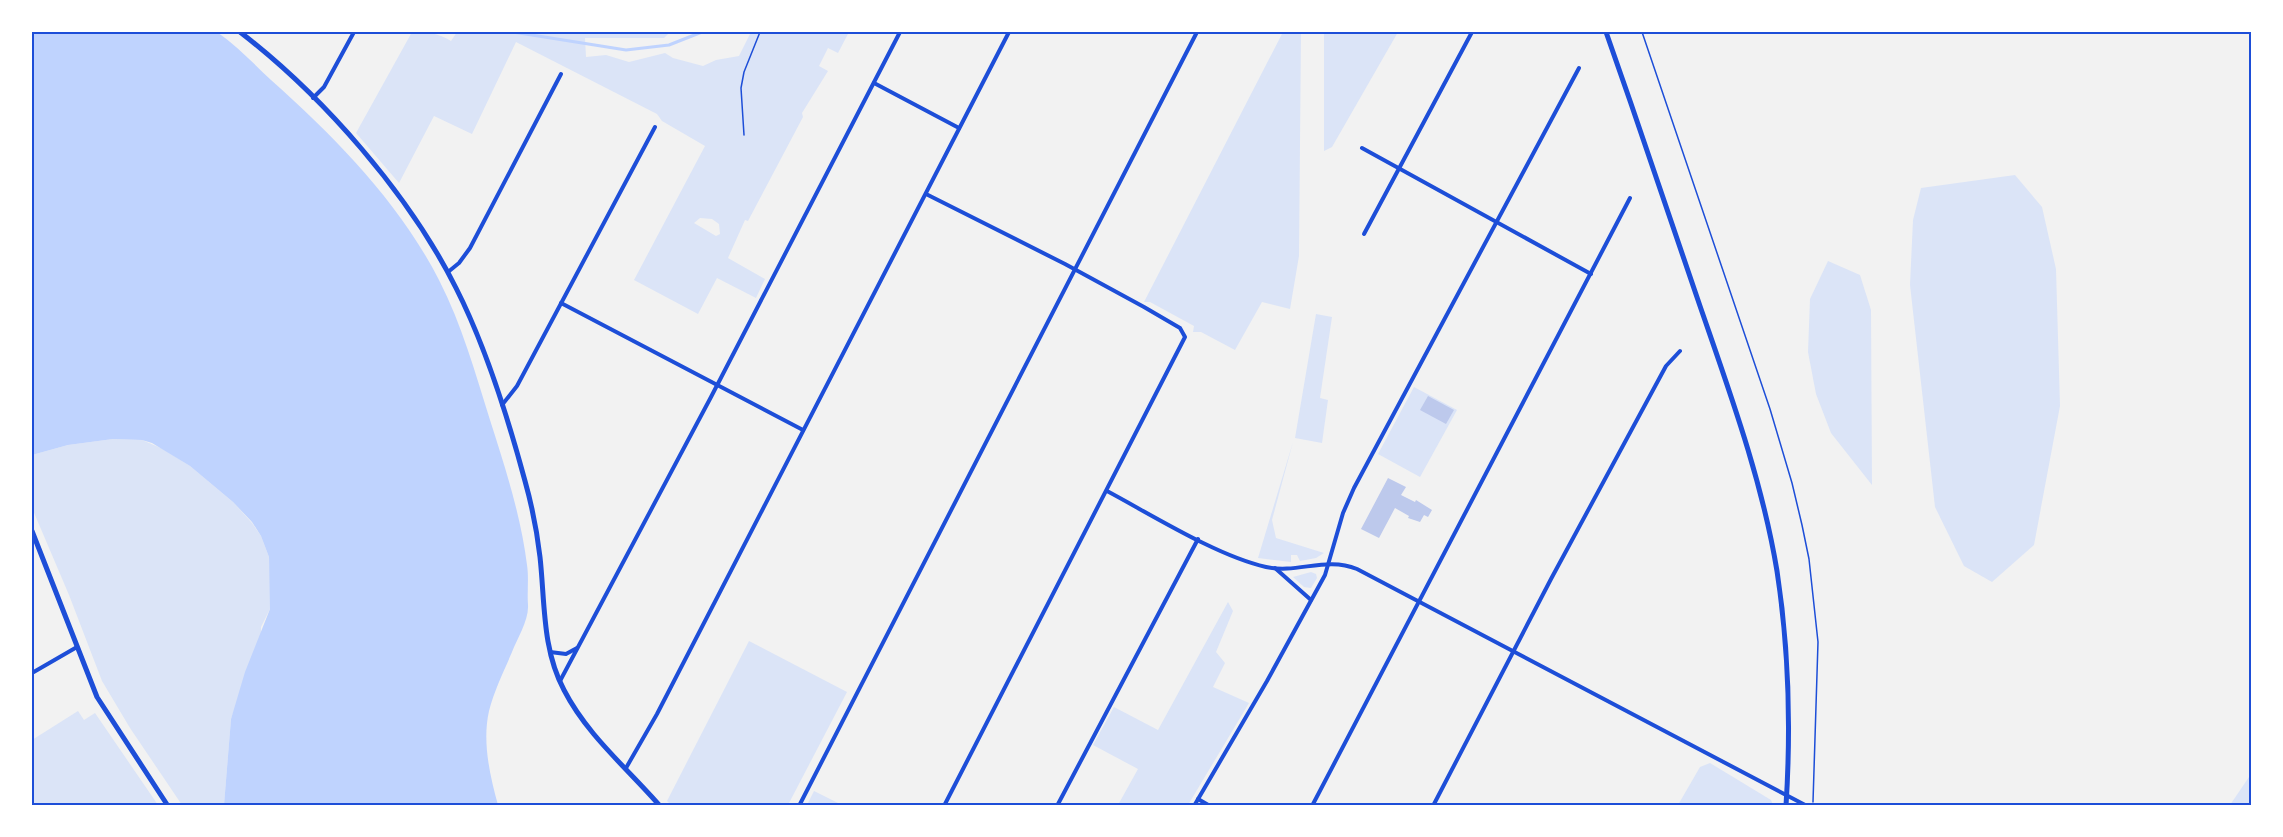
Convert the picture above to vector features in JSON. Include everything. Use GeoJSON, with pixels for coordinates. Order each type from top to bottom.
{"type":"FeatureCollection","features":[{"type":"Feature","properties":{"kind":"street"},"geometry":{"type":"LineString","coordinates":[[240,32],[313,98],[392,186],[417,221],[448,272],[476,333],[525,480],[536,531],[545,626],[550,652],[560,681],[586,726],[660,806]]}},
{"type":"Feature","properties":{"kind":"street"},"geometry":{"type":"LineString","coordinates":[[313,98],[324,87],[354,32]]}},
{"type":"Feature","properties":{"kind":"street"},"geometry":{"type":"LineString","coordinates":[[560,681],[900,32]]}},
{"type":"Feature","properties":{"kind":"street"},"geometry":{"type":"LineString","coordinates":[[626,768],[657,714],[1009,32]]}},
{"type":"Feature","properties":{"kind":"street"},"geometry":{"type":"LineString","coordinates":[[799,806],[1197,32]]}},
{"type":"Feature","properties":{"kind":"street"},"geometry":{"type":"LineString","coordinates":[[1364,234],[1472,32]]}},
{"type":"Feature","properties":{"kind":"street"},"geometry":{"type":"LineString","coordinates":[[1606,32],[1741,426],[1763,504],[1777,570],[1786,649],[1789,717],[1786,806]]}},
{"type":"Feature","properties":{"kind":"street"},"geometry":{"type":"LineString","coordinates":[[1194,806],[1325,575],[1344,513],[1354,489],[1579,68]]}},
{"type":"Feature","properties":{"kind":"street"},"geometry":{"type":"LineString","coordinates":[[448,272],[459,263],[470,248],[561,74]]}},
{"type":"Feature","properties":{"kind":"street"},"geometry":{"type":"LineString","coordinates":[[874,83],[959,128]]}},
{"type":"Feature","properties":{"kind":"street"},"geometry":{"type":"LineString","coordinates":[[501,405],[517,386],[655,127]]}},
{"type":"Feature","properties":{"kind":"street"},"geometry":{"type":"LineString","coordinates":[[1362,148],[1591,274]]}},
{"type":"Feature","properties":{"kind":"street"},"geometry":{"type":"LineString","coordinates":[[926,194],[1074,269],[1175,324],[1185,333],[1182,346],[944,806]]}},
{"type":"Feature","properties":{"kind":"street"},"geometry":{"type":"LineString","coordinates":[[1312,806],[1630,198]]}},
{"type":"Feature","properties":{"kind":"street"},"geometry":{"type":"LineString","coordinates":[[561,303],[803,429]]}},
{"type":"Feature","properties":{"kind":"street"},"geometry":{"type":"LineString","coordinates":[[1433,806],[1666,366],[1680,351]]}},
{"type":"Feature","properties":{"kind":"street"},"geometry":{"type":"LineString","coordinates":[[1107,490],[1198,539],[1237,557],[1274,568],[1344,563],[1807,806]]}},
{"type":"Feature","properties":{"kind":"street"},"geometry":{"type":"LineString","coordinates":[[32,532],[103,706],[168,806]]}},
{"type":"Feature","properties":{"kind":"street"},"geometry":{"type":"LineString","coordinates":[[1057,806],[1198,539]]}},
{"type":"Feature","properties":{"kind":"street"},"geometry":{"type":"LineString","coordinates":[[1274,568],[1311,600]]}},
{"type":"Feature","properties":{"kind":"street"},"geometry":{"type":"LineString","coordinates":[[550,652],[569,653],[581,643]]}},
{"type":"Feature","properties":{"kind":"street"},"geometry":{"type":"LineString","coordinates":[[32,673],[77,647]]}},
{"type":"Feature","properties":{"kind":"street"},"geometry":{"type":"LineString","coordinates":[[1198,799],[1210,806]]}},
{"type":"Feature","properties":{"kind":"path"},"geometry":{"type":"LineString","coordinates":[[744,135],[741,88],[744,72],[760,32]]}},
{"type":"Feature","properties":{"kind":"path"},"geometry":{"type":"LineString","coordinates":[[1641,32],[1770,409],[1797,503],[1809,559],[1818,642],[1813,801]]}},
{"type":"Feature","properties":{"kind":"shaded area"},"geometry":{"type":"Polygon","coordinates":[[[412,32],[442,36],[451,41],[457,32],[670,32],[664,38],[585,38],[586,57],[606,55],[629,62],[665,53],[673,58],[703,66],[716,60],[739,56],[751,32],[849,32],[838,53],[828,48],[819,66],[828,71],[802,113],[803,117],[748,221],[745,220],[728,258],[765,279],[756,298],[717,278],[698,314],[634,280],[705,146],[662,121],[657,114],[516,42],[472,134],[434,116],[399,183],[356,133],[412,32]],[[700,218],[694,223],[716,236],[720,234],[719,224],[712,219],[700,218]]]}},
{"type":"Feature","properties":{"kind":"shaded area"},"geometry":{"type":"Polygon","coordinates":[[[1283,32],[1301,32],[1299,256],[1290,309],[1262,302],[1235,350],[1201,332],[1193,332],[1194,326],[1150,302],[1144,302],[1283,32]]]}},
{"type":"Feature","properties":{"kind":"shaded area"},"geometry":{"type":"Polygon","coordinates":[[[1324,32],[1398,32],[1332,147],[1324,151],[1324,32]]]}},
{"type":"Feature","properties":{"kind":"shaded area"},"geometry":{"type":"Polygon","coordinates":[[[2015,175],[2042,207],[2056,269],[2060,406],[2034,545],[1992,582],[1964,566],[1935,507],[1910,285],[1913,220],[1921,188],[2015,175]]]}},
{"type":"Feature","properties":{"kind":"shaded area"},"geometry":{"type":"Polygon","coordinates":[[[1828,261],[1860,275],[1871,310],[1872,485],[1831,433],[1816,394],[1808,352],[1810,299],[1828,261]]]}},
{"type":"Feature","properties":{"kind":"shaded area"},"geometry":{"type":"Polygon","coordinates":[[[1316,314],[1332,317],[1320,398],[1328,400],[1322,443],[1295,438],[1316,314]]]}},
{"type":"Feature","properties":{"kind":"shaded area"},"geometry":{"type":"Polygon","coordinates":[[[1414,387],[1457,410],[1420,477],[1378,454],[1414,387]]]}},
{"type":"Feature","properties":{"kind":"shaded area"},"geometry":{"type":"Polygon","coordinates":[[[113,439],[142,440],[163,449],[190,466],[233,502],[252,523],[261,536],[269,557],[270,609],[261,627],[261,635],[231,719],[224,805],[182,805],[130,728],[102,681],[32,508],[32,455],[68,445],[113,439]]]}},
{"type":"Feature","properties":{"kind":"shaded area"},"geometry":{"type":"Polygon","coordinates":[[[1293,442],[1272,520],[1276,538],[1324,553],[1316,558],[1300,561],[1297,555],[1291,555],[1291,562],[1258,558],[1293,442]]]}},
{"type":"Feature","properties":{"kind":"shaded area"},"geometry":{"type":"Polygon","coordinates":[[[1311,572],[1316,574],[1317,578],[1311,588],[1304,587],[1293,577],[1311,572]]]}},
{"type":"Feature","properties":{"kind":"shaded area"},"geometry":{"type":"Polygon","coordinates":[[[1228,602],[1233,611],[1216,652],[1225,663],[1213,687],[1249,703],[1188,805],[1118,805],[1138,769],[1093,745],[1114,707],[1158,730],[1228,602]]]}},
{"type":"Feature","properties":{"kind":"shaded area"},"geometry":{"type":"Polygon","coordinates":[[[749,641],[847,692],[788,805],[671,805],[667,801],[749,641]]]}},
{"type":"Feature","properties":{"kind":"shaded area"},"geometry":{"type":"Polygon","coordinates":[[[78,711],[84,720],[95,713],[158,805],[32,805],[32,740],[78,711]]]}},
{"type":"Feature","properties":{"kind":"shaded area"},"geometry":{"type":"Polygon","coordinates":[[[1710,763],[1771,800],[1773,805],[1678,805],[1700,767],[1710,763]]]}},
{"type":"Feature","properties":{"kind":"shaded area"},"geometry":{"type":"Polygon","coordinates":[[[2251,774],[2251,805],[2230,805],[2251,774]]]}},
{"type":"Feature","properties":{"kind":"shaded area"},"geometry":{"type":"Polygon","coordinates":[[[814,791],[842,805],[807,805],[814,791]]]}},
{"type":"Feature","properties":{"kind":"water"},"geometry":{"type":"Polygon","coordinates":[[[32,32],[217,32],[245,55],[342,148],[385,198],[423,251],[455,314],[468,349],[512,492],[527,565],[527,617],[496,689],[487,723],[488,759],[498,805],[224,805],[231,719],[245,672],[270,609],[269,557],[261,536],[252,522],[233,502],[190,466],[152,443],[142,440],[113,439],[68,445],[32,455],[32,32]]]}},
{"type":"Feature","properties":{"kind":"building"},"geometry":{"type":"Polygon","coordinates":[[[1428,396],[1454,410],[1446,424],[1420,410],[1428,396]]]}},
{"type":"Feature","properties":{"kind":"building"},"geometry":{"type":"Polygon","coordinates":[[[1388,478],[1406,487],[1401,495],[1415,502],[1416,500],[1432,510],[1428,517],[1424,515],[1420,522],[1408,518],[1409,516],[1395,508],[1379,538],[1361,529],[1388,478]]]}},
{"type":"Feature","properties":{"kind":"waterway"},"geometry":{"type":"LineString","coordinates":[[513,32],[626,50],[669,45],[702,32]]}}]}
